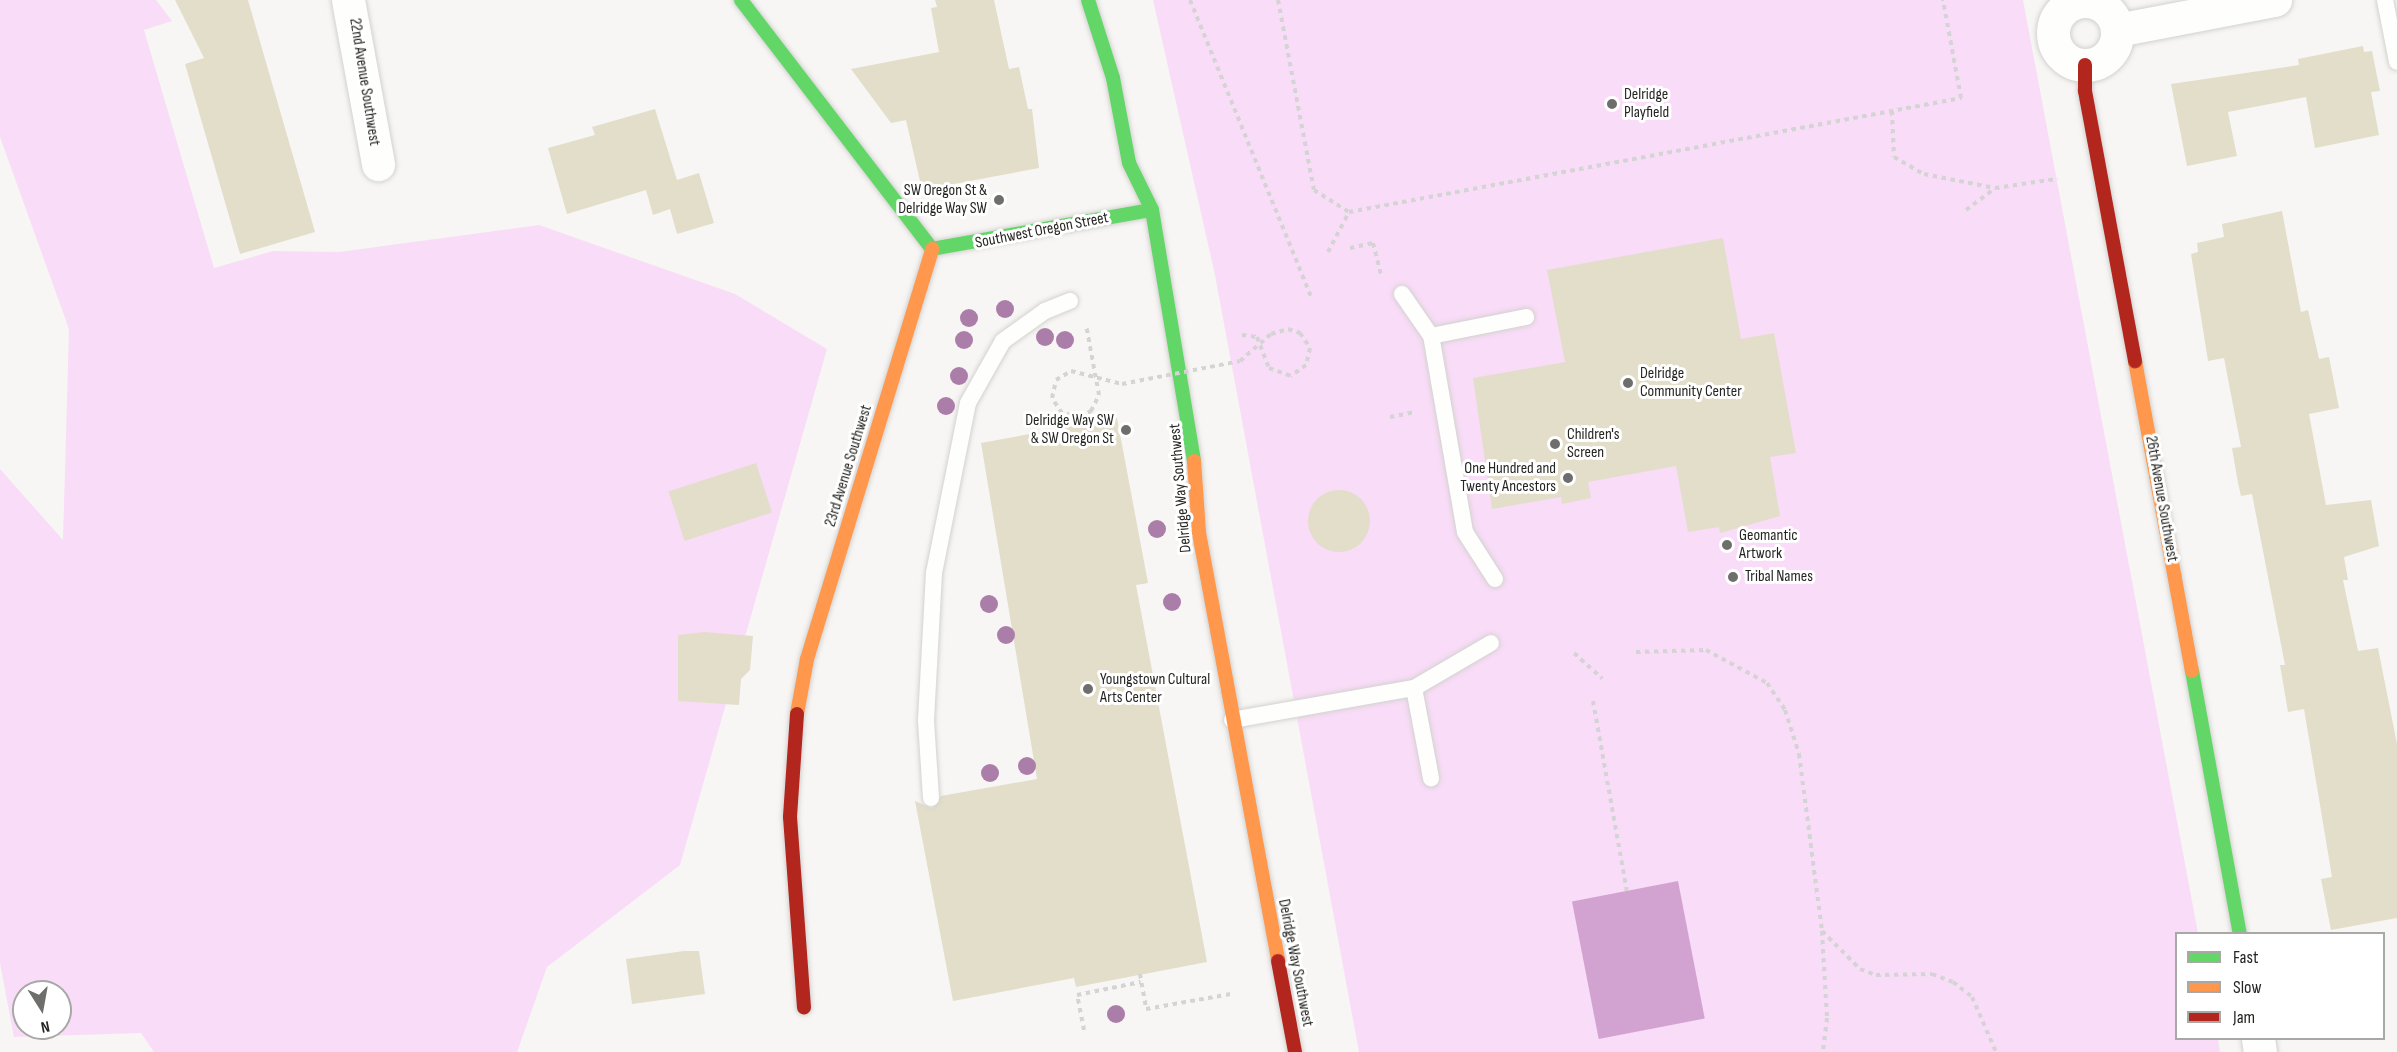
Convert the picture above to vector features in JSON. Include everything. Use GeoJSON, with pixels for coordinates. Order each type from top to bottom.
{"type":"FeatureCollection","features":[{"type":"Feature","properties":{"kind":"street","name":"22nd Avenue Southwest"},"geometry":{"type":"LineString","coordinates":[[348,0],[378,164]]}},
{"type":"Feature","properties":{"kind":"street"},"geometry":{"type":"LineString","coordinates":[[741,0],[932,249]]}},
{"type":"Feature","properties":{"kind":"street","name":"Delridge Way Southwest"},"geometry":{"type":"LineString","coordinates":[[1088,0],[1113,78],[1128,162],[1152,210],[1192,422],[1199,533],[1295,1052]]}},
{"type":"Feature","properties":{"kind":"street"},"geometry":{"type":"LineString","coordinates":[[2117,30],[2275,0]]}},
{"type":"Feature","properties":{"kind":"street"},"geometry":{"type":"LineString","coordinates":[[2073,2],[2097,3],[2112,16],[2117,30],[2109,54],[2085,65],[2061,54],[2054,34],[2060,13],[2073,2]]}},
{"type":"Feature","properties":{"kind":"street","name":"26th Avenue Southwest"},"geometry":{"type":"LineString","coordinates":[[2085,65],[2085,92],[2240,932]]}},
{"type":"Feature","properties":{"kind":"street","name":"Southwest Oregon Street"},"geometry":{"type":"LineString","coordinates":[[932,249],[1152,210]]}},
{"type":"Feature","properties":{"kind":"street","name":"23rd Avenue Southwest"},"geometry":{"type":"LineString","coordinates":[[804,1007],[790,816],[792,745],[807,658],[932,249]]}},
{"type":"Feature","properties":{"kind":"lane"},"geometry":{"type":"LineString","coordinates":[[2385,0],[2397,62]]}},
{"type":"Feature","properties":{"kind":"lane"},"geometry":{"type":"LineString","coordinates":[[1402,294],[1431,336],[1465,532],[1495,579]]}},
{"type":"Feature","properties":{"kind":"lane"},"geometry":{"type":"LineString","coordinates":[[931,798],[926,720],[934,573],[968,403],[1003,341],[1045,310],[1070,301]]}},
{"type":"Feature","properties":{"kind":"lane"},"geometry":{"type":"LineString","coordinates":[[1431,336],[1526,317]]}},
{"type":"Feature","properties":{"kind":"lane"},"geometry":{"type":"LineString","coordinates":[[1232,720],[1414,688],[1491,643]]}},
{"type":"Feature","properties":{"kind":"lane"},"geometry":{"type":"LineString","coordinates":[[1414,688],[1431,778]]}},
{"type":"Feature","properties":{"kind":"path"},"geometry":{"type":"LineString","coordinates":[[1190,0],[1311,297]]}},
{"type":"Feature","properties":{"kind":"path"},"geometry":{"type":"LineString","coordinates":[[1278,0],[1314,190],[1349,212],[1961,98],[1942,0]]}},
{"type":"Feature","properties":{"kind":"path"},"geometry":{"type":"LineString","coordinates":[[1892,111],[1894,157],[1924,174],[1995,188],[2057,179]]}},
{"type":"Feature","properties":{"kind":"path"},"geometry":{"type":"LineString","coordinates":[[1966,210],[1995,188]]}},
{"type":"Feature","properties":{"kind":"path"},"geometry":{"type":"LineString","coordinates":[[1328,252],[1349,212]]}},
{"type":"Feature","properties":{"kind":"path"},"geometry":{"type":"LineString","coordinates":[[1350,248],[1372,243],[1379,272]]}},
{"type":"Feature","properties":{"kind":"path"},"geometry":{"type":"LineString","coordinates":[[1089,317],[1086,325],[1099,395],[1091,411],[1080,417],[1062,413],[1052,398],[1056,380],[1071,371],[1122,384],[1240,361],[1271,334],[1288,329],[1304,337],[1310,348],[1306,365],[1291,376],[1269,368],[1257,337],[1242,335]]}},
{"type":"Feature","properties":{"kind":"path"},"geometry":{"type":"LineString","coordinates":[[1390,417],[1421,411]]}},
{"type":"Feature","properties":{"kind":"path"},"geometry":{"type":"LineString","coordinates":[[1636,652],[1706,650],[1767,683],[1785,710],[1799,754],[1822,931],[1827,1018],[1823,1052]]}},
{"type":"Feature","properties":{"kind":"path"},"geometry":{"type":"LineString","coordinates":[[1574,653],[1602,678]]}},
{"type":"Feature","properties":{"kind":"path"},"geometry":{"type":"LineString","coordinates":[[1593,701],[1627,891]]}},
{"type":"Feature","properties":{"kind":"path"},"geometry":{"type":"LineString","coordinates":[[1822,931],[1860,969],[1876,975],[1932,974],[1953,982],[1972,997],[1996,1052]]}},
{"type":"Feature","properties":{"kind":"path"},"geometry":{"type":"LineString","coordinates":[[1140,974],[1146,1010],[1231,994]]}},
{"type":"Feature","properties":{"kind":"path"},"geometry":{"type":"LineString","coordinates":[[1084,1030],[1077,995],[1141,982]]}},
{"type":"Feature","properties":{"kind":"shaded area"},"geometry":{"type":"Polygon","coordinates":[[[0,0],[156,0],[172,21],[144,30],[214,268],[273,251],[339,252],[539,225],[735,294],[827,349],[680,865],[547,967],[517,1052],[154,1052],[141,1033],[72,1035],[72,980],[12,980],[12,1026],[0,963],[0,469],[63,540],[69,329],[0,137],[0,0]]]}},
{"type":"Feature","properties":{"kind":"shaded area","name":"Delridge Playfield"},"geometry":{"type":"Polygon","coordinates":[[[1153,0],[2023,0],[2198,932],[2175,932],[2175,1040],[2218,1040],[2220,1052],[1359,1052],[1215,275],[1153,0]]]}},
{"type":"Feature","properties":{"kind":"shaded area"},"geometry":{"type":"Polygon","coordinates":[[[1678,881],[1705,1018],[1599,1039],[1572,902],[1678,881]]]}},
{"type":"Feature","properties":{"kind":"building"},"geometry":{"type":"Polygon","coordinates":[[[175,0],[248,0],[315,232],[240,254],[185,64],[204,58],[175,0]]]}},
{"type":"Feature","properties":{"kind":"building"},"geometry":{"type":"Polygon","coordinates":[[[935,0],[994,0],[1009,69],[1019,67],[1028,109],[1032,109],[1039,168],[922,190],[906,120],[891,123],[851,69],[939,52],[931,8],[937,7],[935,0]]]}},
{"type":"Feature","properties":{"kind":"building"},"geometry":{"type":"Polygon","coordinates":[[[2363,46],[2364,52],[2372,51],[2380,91],[2371,92],[2379,135],[2315,148],[2306,97],[2228,112],[2237,156],[2187,166],[2171,84],[2299,65],[2298,59],[2363,46]]]}},
{"type":"Feature","properties":{"kind":"building"},"geometry":{"type":"Polygon","coordinates":[[[655,109],[677,180],[699,173],[714,223],[677,234],[670,209],[653,215],[646,190],[567,214],[548,148],[595,135],[592,127],[655,109]]]}},
{"type":"Feature","properties":{"kind":"building"},"geometry":{"type":"Polygon","coordinates":[[[2282,211],[2301,312],[2308,310],[2319,359],[2329,357],[2339,408],[2309,414],[2326,505],[2371,500],[2379,546],[2344,557],[2348,580],[2343,580],[2358,651],[2378,648],[2397,744],[2397,918],[2331,930],[2321,879],[2332,877],[2304,709],[2288,712],[2280,665],[2285,665],[2252,494],[2241,496],[2238,483],[2232,448],[2241,447],[2224,358],[2208,361],[2191,254],[2198,252],[2197,243],[2224,237],[2222,224],[2282,211]]]}},
{"type":"Feature","properties":{"kind":"building","name":"Delridge Community Center"},"geometry":{"type":"Polygon","coordinates":[[[1723,238],[1741,339],[1774,333],[1796,453],[1770,457],[1780,516],[1720,533],[1719,527],[1688,532],[1676,466],[1588,482],[1591,498],[1562,504],[1561,497],[1492,509],[1473,378],[1565,362],[1547,270],[1723,238]]]}},
{"type":"Feature","properties":{"kind":"building","name":"Youngstown Cultural Arts Center"},"geometry":{"type":"Polygon","coordinates":[[[1117,418],[1148,583],[1136,585],[1207,962],[1076,987],[1074,978],[953,1001],[915,801],[932,808],[941,796],[1037,779],[981,443],[1117,418]]]}},
{"type":"Feature","properties":{"kind":"building"},"geometry":{"type":"Polygon","coordinates":[[[756,463],[772,512],[685,541],[669,491],[756,463]]]}},
{"type":"Feature","properties":{"kind":"building"},"geometry":{"type":"Polygon","coordinates":[[[1333,490],[1345,490],[1361,499],[1368,509],[1370,521],[1368,533],[1361,543],[1345,552],[1333,552],[1322,547],[1313,538],[1308,527],[1308,515],[1313,504],[1322,495],[1333,490]]]}},
{"type":"Feature","properties":{"kind":"building"},"geometry":{"type":"Polygon","coordinates":[[[704,632],[753,636],[750,670],[741,679],[739,705],[678,701],[678,635],[704,632]]]}},
{"type":"Feature","properties":{"kind":"building"},"geometry":{"type":"Polygon","coordinates":[[[699,951],[705,994],[632,1004],[626,959],[699,951]]]}},
{"type":"Feature","properties":{"kind":"traffic: fast"},"geometry":{"type":"LineString","coordinates":[[741,0],[932,249]]}},
{"type":"Feature","properties":{"kind":"traffic: fast"},"geometry":{"type":"LineString","coordinates":[[1088,0],[1113,78],[1129,163],[1152,210],[1194,461]]}},
{"type":"Feature","properties":{"kind":"traffic: fast"},"geometry":{"type":"LineString","coordinates":[[932,249],[1152,210]]}},
{"type":"Feature","properties":{"kind":"traffic: fast"},"geometry":{"type":"LineString","coordinates":[[2192,671],[2240,932]]}},
{"type":"Feature","properties":{"kind":"traffic: slow"},"geometry":{"type":"LineString","coordinates":[[797,714],[807,659],[932,249]]}},
{"type":"Feature","properties":{"kind":"traffic: slow"},"geometry":{"type":"LineString","coordinates":[[2135,361],[2192,671]]}},
{"type":"Feature","properties":{"kind":"traffic: slow"},"geometry":{"type":"LineString","coordinates":[[1194,461],[1199,533],[1278,961]]}},
{"type":"Feature","properties":{"kind":"traffic: jam"},"geometry":{"type":"LineString","coordinates":[[2085,65],[2085,91],[2135,361]]}},
{"type":"Feature","properties":{"kind":"traffic: jam"},"geometry":{"type":"LineString","coordinates":[[797,714],[790,817],[804,1007]]}},
{"type":"Feature","properties":{"kind":"traffic: jam"},"geometry":{"type":"LineString","coordinates":[[1278,961],[1295,1052]]}},
{"type":"Feature","properties":{"kind":"place","name":"Delridge Playfield"},"geometry":{"type":"Point","coordinates":[1612,104]}},
{"type":"Feature","properties":{"kind":"place","name":"SW Oregon St & Delridge Way SW"},"geometry":{"type":"Point","coordinates":[999,200]}},
{"type":"Feature","properties":{"kind":"place","name":"Delridge Community Center"},"geometry":{"type":"Point","coordinates":[1628,383]}},
{"type":"Feature","properties":{"kind":"place","name":"Delridge Way SW & SW Oregon St"},"geometry":{"type":"Point","coordinates":[1126,430]}},
{"type":"Feature","properties":{"kind":"place","name":"Children's Screen"},"geometry":{"type":"Point","coordinates":[1555,444]}},
{"type":"Feature","properties":{"kind":"place","name":"One Hundred and Twenty Ancestors"},"geometry":{"type":"Point","coordinates":[1568,478]}},
{"type":"Feature","properties":{"kind":"place","name":"Geomantic Artwork"},"geometry":{"type":"Point","coordinates":[1727,545]}},
{"type":"Feature","properties":{"kind":"place","name":"Tribal Names"},"geometry":{"type":"Point","coordinates":[1733,577]}},
{"type":"Feature","properties":{"kind":"place","name":"Youngstown Cultural Arts Center"},"geometry":{"type":"Point","coordinates":[1088,689]}}]}
